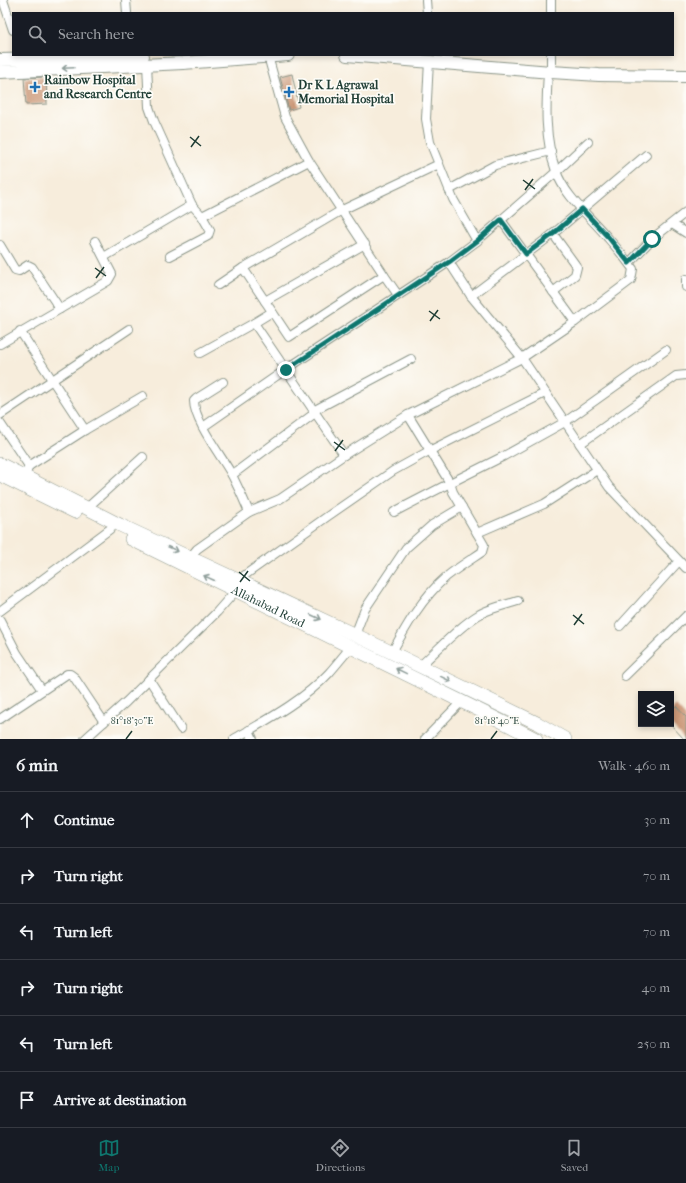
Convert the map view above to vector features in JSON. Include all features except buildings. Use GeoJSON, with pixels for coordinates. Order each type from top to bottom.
{"type":"FeatureCollection","features":[{"type":"Feature","properties":{"kind":"main road"},"geometry":{"type":"LineString","coordinates":[[0,464],[187,561]]}},
{"type":"Feature","properties":{"kind":"main road","name":"Allahabad Road"},"geometry":{"type":"LineString","coordinates":[[0,475],[23,475],[110,529],[239,584],[353,641],[462,701],[536,739]]}},
{"type":"Feature","properties":{"kind":"main road"},"geometry":{"type":"LineString","coordinates":[[353,641],[392,652],[537,723],[565,739]]}},
{"type":"Feature","properties":{"kind":"street"},"geometry":{"type":"LineString","coordinates":[[3,0],[12,27]]}},
{"type":"Feature","properties":{"kind":"street"},"geometry":{"type":"LineString","coordinates":[[126,0],[127,12]]}},
{"type":"Feature","properties":{"kind":"street"},"geometry":{"type":"LineString","coordinates":[[426,0],[427,12]]}},
{"type":"Feature","properties":{"kind":"street"},"geometry":{"type":"LineString","coordinates":[[551,0],[551,12]]}},
{"type":"Feature","properties":{"kind":"street"},"geometry":{"type":"LineString","coordinates":[[1,66],[22,58],[130,56]]}},
{"type":"Feature","properties":{"kind":"street"},"geometry":{"type":"LineString","coordinates":[[1,66],[147,64],[268,56],[285,117],[309,161],[398,295]]}},
{"type":"Feature","properties":{"kind":"street"},"geometry":{"type":"LineString","coordinates":[[388,56],[429,57],[550,66],[686,70]]}},
{"type":"Feature","properties":{"kind":"street"},"geometry":{"type":"LineString","coordinates":[[429,57],[426,119],[430,142],[453,199],[477,241]]}},
{"type":"Feature","properties":{"kind":"street"},"geometry":{"type":"LineString","coordinates":[[147,64],[149,106],[154,121],[192,205],[202,216],[210,230],[208,236],[170,256]]}},
{"type":"Feature","properties":{"kind":"street"},"geometry":{"type":"LineString","coordinates":[[550,66],[599,75],[686,76]]}},
{"type":"Feature","properties":{"kind":"street"},"geometry":{"type":"LineString","coordinates":[[187,561],[197,549],[250,512],[280,500],[344,455],[408,415],[522,358],[575,322],[631,280],[633,269],[629,263],[609,238],[582,209],[566,189],[556,172],[550,151],[546,123],[550,66]]}},
{"type":"Feature","properties":{"kind":"street"},"geometry":{"type":"LineString","coordinates":[[202,427],[449,262],[477,241],[588,142]]}},
{"type":"Feature","properties":{"kind":"street"},"geometry":{"type":"LineString","coordinates":[[449,190],[495,165],[550,151]]}},
{"type":"Feature","properties":{"kind":"street"},"geometry":{"type":"LineString","coordinates":[[471,296],[553,234],[646,155]]}},
{"type":"Feature","properties":{"kind":"street"},"geometry":{"type":"LineString","coordinates":[[202,216],[309,161]]}},
{"type":"Feature","properties":{"kind":"street"},"geometry":{"type":"LineString","coordinates":[[218,285],[243,268],[342,210],[439,164]]}},
{"type":"Feature","properties":{"kind":"street"},"geometry":{"type":"LineString","coordinates":[[104,257],[192,205]]}},
{"type":"Feature","properties":{"kind":"street"},"geometry":{"type":"LineString","coordinates":[[629,263],[652,239],[686,212]]}},
{"type":"Feature","properties":{"kind":"street"},"geometry":{"type":"LineString","coordinates":[[501,220],[575,322]]}},
{"type":"Feature","properties":{"kind":"street"},"geometry":{"type":"LineString","coordinates":[[672,224],[686,233]]}},
{"type":"Feature","properties":{"kind":"street"},"geometry":{"type":"LineString","coordinates":[[553,234],[577,268],[575,275],[553,292]]}},
{"type":"Feature","properties":{"kind":"street"},"geometry":{"type":"LineString","coordinates":[[0,344],[111,278],[112,274],[95,241]]}},
{"type":"Feature","properties":{"kind":"street"},"geometry":{"type":"LineString","coordinates":[[265,301],[365,244]]}},
{"type":"Feature","properties":{"kind":"street"},"geometry":{"type":"LineString","coordinates":[[0,245],[15,270],[19,271],[28,265],[32,267],[60,309]]}},
{"type":"Feature","properties":{"kind":"street"},"geometry":{"type":"LineString","coordinates":[[449,262],[471,296],[522,358],[609,487],[686,568]]}},
{"type":"Feature","properties":{"kind":"street"},"geometry":{"type":"LineString","coordinates":[[243,268],[289,337],[384,275]]}},
{"type":"Feature","properties":{"kind":"street"},"geometry":{"type":"LineString","coordinates":[[686,279],[686,287]]}},
{"type":"Feature","properties":{"kind":"street"},"geometry":{"type":"LineString","coordinates":[[200,353],[272,312]]}},
{"type":"Feature","properties":{"kind":"street"},"geometry":{"type":"LineString","coordinates":[[254,323],[344,455]]}},
{"type":"Feature","properties":{"kind":"street"},"geometry":{"type":"LineString","coordinates":[[0,415],[129,330]]}},
{"type":"Feature","properties":{"kind":"street"},"geometry":{"type":"LineString","coordinates":[[20,331],[85,430]]}},
{"type":"Feature","properties":{"kind":"street"},"geometry":{"type":"LineString","coordinates":[[394,512],[504,456],[565,422],[666,350]]}},
{"type":"Feature","properties":{"kind":"street"},"geometry":{"type":"LineString","coordinates":[[232,475],[314,412],[411,359]]}},
{"type":"Feature","properties":{"kind":"street"},"geometry":{"type":"LineString","coordinates":[[580,444],[676,376],[686,375]]}},
{"type":"Feature","properties":{"kind":"street"},"geometry":{"type":"LineString","coordinates":[[223,382],[194,401],[194,405],[202,427],[232,475],[250,512]]}},
{"type":"Feature","properties":{"kind":"street"},"geometry":{"type":"LineString","coordinates":[[85,739],[217,612],[239,584],[328,516],[393,471],[429,451],[545,393]]}},
{"type":"Feature","properties":{"kind":"street"},"geometry":{"type":"LineString","coordinates":[[0,423],[23,475],[85,430],[143,396]]}},
{"type":"Feature","properties":{"kind":"street"},"geometry":{"type":"LineString","coordinates":[[392,652],[413,616],[428,596],[446,578],[482,552],[484,545],[450,483],[408,415]]}},
{"type":"Feature","properties":{"kind":"street"},"geometry":{"type":"LineString","coordinates":[[87,508],[143,458]]}},
{"type":"Feature","properties":{"kind":"street"},"geometry":{"type":"LineString","coordinates":[[477,534],[544,504],[597,470]]}},
{"type":"Feature","properties":{"kind":"street"},"geometry":{"type":"LineString","coordinates":[[234,739],[286,708],[329,674],[353,641],[365,609],[406,548],[432,525],[462,507]]}},
{"type":"Feature","properties":{"kind":"street"},"geometry":{"type":"LineString","coordinates":[[0,611],[110,529]]}},
{"type":"Feature","properties":{"kind":"street"},"geometry":{"type":"LineString","coordinates":[[620,626],[679,561]]}},
{"type":"Feature","properties":{"kind":"street"},"geometry":{"type":"LineString","coordinates":[[420,666],[467,623],[487,611],[518,601]]}},
{"type":"Feature","properties":{"kind":"street"},"geometry":{"type":"LineString","coordinates":[[625,676],[686,616]]}},
{"type":"Feature","properties":{"kind":"street"},"geometry":{"type":"LineString","coordinates":[[0,620],[17,653],[42,690]]}},
{"type":"Feature","properties":{"kind":"street"},"geometry":{"type":"LineString","coordinates":[[0,719],[67,674],[72,676],[104,722]]}},
{"type":"Feature","properties":{"kind":"street"},"geometry":{"type":"LineString","coordinates":[[149,679],[180,729]]}},
{"type":"Feature","properties":{"kind":"street"},"geometry":{"type":"LineString","coordinates":[[425,739],[462,701]]}},
{"type":"Feature","properties":{"kind":"street"},"geometry":{"type":"LineString","coordinates":[[249,730],[254,739]]}},
{"type":"Feature","properties":{"kind":"place","name":"Rainbow Hospital and Research Centre"},"geometry":{"type":"Point","coordinates":[35,87]}},
{"type":"Feature","properties":{"kind":"place","name":"Dr K L Agrawal Memorial Hospital"},"geometry":{"type":"Point","coordinates":[289,92]}},
{"type":"Feature","properties":{"kind":"route"},"geometry":{"type":"LineString","coordinates":[[286,370],[449,262],[477,241],[501,220],[526,254],[553,234],[582,209],[609,238],[629,263],[652,239]]}}]}
